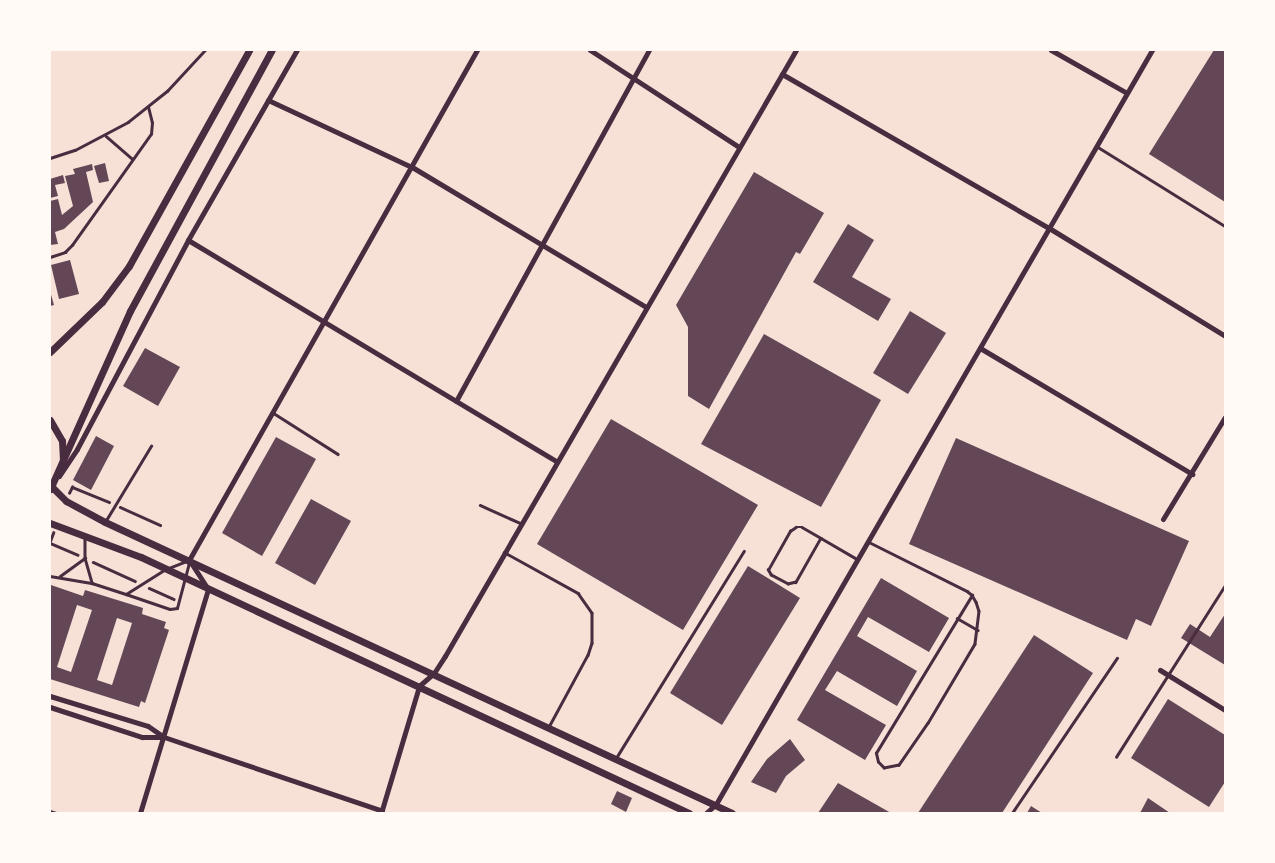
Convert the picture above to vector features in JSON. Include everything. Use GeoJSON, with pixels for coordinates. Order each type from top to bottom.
{"type":"FeatureCollection","features":[{"type":"Feature","properties":{"kind":"main road"},"geometry":{"type":"LineString","coordinates":[[50,352],[102,302],[129,266],[248,50]]}},
{"type":"Feature","properties":{"kind":"main road"},"geometry":{"type":"LineString","coordinates":[[272,50],[130,312],[52,485],[70,504],[105,522],[434,673],[732,813]]}},
{"type":"Feature","properties":{"kind":"main road"},"geometry":{"type":"LineString","coordinates":[[50,420],[62,441],[63,460]]}},
{"type":"Feature","properties":{"kind":"main road"},"geometry":{"type":"LineString","coordinates":[[50,523],[85,534],[166,569],[689,813]]}},
{"type":"Feature","properties":{"kind":"street"},"geometry":{"type":"LineString","coordinates":[[52,485],[77,449],[188,240],[298,50]]}},
{"type":"Feature","properties":{"kind":"street"},"geometry":{"type":"LineString","coordinates":[[140,813],[208,589],[189,560],[322,321],[412,167],[477,50]]}},
{"type":"Feature","properties":{"kind":"street"},"geometry":{"type":"LineString","coordinates":[[590,50],[739,147]]}},
{"type":"Feature","properties":{"kind":"street"},"geometry":{"type":"LineString","coordinates":[[456,402],[649,50]]}},
{"type":"Feature","properties":{"kind":"street"},"geometry":{"type":"LineString","coordinates":[[50,696],[148,726],[164,737],[382,812],[419,686],[434,673],[503,551],[796,50]]}},
{"type":"Feature","properties":{"kind":"street"},"geometry":{"type":"LineString","coordinates":[[1051,50],[1127,93]]}},
{"type":"Feature","properties":{"kind":"street"},"geometry":{"type":"LineString","coordinates":[[706,813],[716,804],[1152,50]]}},
{"type":"Feature","properties":{"kind":"street"},"geometry":{"type":"LineString","coordinates":[[782,74],[1049,228],[1225,336]]}},
{"type":"Feature","properties":{"kind":"street"},"geometry":{"type":"LineString","coordinates":[[268,100],[412,167],[646,306]]}},
{"type":"Feature","properties":{"kind":"street"},"geometry":{"type":"LineString","coordinates":[[188,240],[556,461]]}},
{"type":"Feature","properties":{"kind":"street"},"geometry":{"type":"LineString","coordinates":[[980,348],[1192,474]]}},
{"type":"Feature","properties":{"kind":"street"},"geometry":{"type":"LineString","coordinates":[[1163,519],[1225,417]]}},
{"type":"Feature","properties":{"kind":"street"},"geometry":{"type":"LineString","coordinates":[[1160,670],[1225,710]]}},
{"type":"Feature","properties":{"kind":"street"},"geometry":{"type":"LineString","coordinates":[[50,707],[142,737],[164,737]]}},
{"type":"Feature","properties":{"kind":"lane"},"geometry":{"type":"LineString","coordinates":[[50,158],[106,136],[148,107],[205,50]]}},
{"type":"Feature","properties":{"kind":"lane"},"geometry":{"type":"LineString","coordinates":[[50,257],[65,252],[72,245],[151,134],[152,123],[148,107]]}},
{"type":"Feature","properties":{"kind":"lane"},"geometry":{"type":"LineString","coordinates":[[106,136],[132,159]]}},
{"type":"Feature","properties":{"kind":"lane"},"geometry":{"type":"LineString","coordinates":[[1096,146],[1225,226]]}},
{"type":"Feature","properties":{"kind":"lane"},"geometry":{"type":"LineString","coordinates":[[271,412],[338,454]]}},
{"type":"Feature","properties":{"kind":"lane"},"geometry":{"type":"LineString","coordinates":[[105,522],[151,446]]}},
{"type":"Feature","properties":{"kind":"lane"},"geometry":{"type":"LineString","coordinates":[[480,505],[520,523]]}},
{"type":"Feature","properties":{"kind":"lane"},"geometry":{"type":"LineString","coordinates":[[821,538],[796,582],[788,584],[771,576],[768,570],[790,531],[802,527],[821,538],[857,560]]}},
{"type":"Feature","properties":{"kind":"lane"},"geometry":{"type":"LineString","coordinates":[[85,534],[85,558],[92,583]]}},
{"type":"Feature","properties":{"kind":"lane"},"geometry":{"type":"LineString","coordinates":[[868,542],[972,596],[980,611],[975,644],[928,723],[899,765],[884,768],[878,762],[876,753],[972,596]]}},
{"type":"Feature","properties":{"kind":"lane"},"geometry":{"type":"LineString","coordinates":[[503,551],[578,593],[592,613],[592,643],[588,655],[549,727]]}},
{"type":"Feature","properties":{"kind":"lane"},"geometry":{"type":"LineString","coordinates":[[616,758],[744,552]]}},
{"type":"Feature","properties":{"kind":"lane"},"geometry":{"type":"LineString","coordinates":[[60,576],[85,558]]}},
{"type":"Feature","properties":{"kind":"lane"},"geometry":{"type":"LineString","coordinates":[[126,594],[166,569],[189,560]]}},
{"type":"Feature","properties":{"kind":"lane"},"geometry":{"type":"LineString","coordinates":[[50,576],[60,576],[92,583],[170,609],[177,608],[180,602],[189,560]]}},
{"type":"Feature","properties":{"kind":"lane"},"geometry":{"type":"LineString","coordinates":[[1116,757],[1225,585]]}},
{"type":"Feature","properties":{"kind":"lane"},"geometry":{"type":"LineString","coordinates":[[958,618],[978,630]]}},
{"type":"Feature","properties":{"kind":"lane"},"geometry":{"type":"LineString","coordinates":[[1012,813],[1117,658]]}},
{"type":"Feature","properties":{"kind":"lane"},"geometry":{"type":"LineString","coordinates":[[50,811],[56,813]]}},
{"type":"Feature","properties":{"kind":"path"},"geometry":{"type":"LineString","coordinates":[[50,543],[180,602]]}},
{"type":"Feature","properties":{"kind":"building"},"geometry":{"type":"Polygon","coordinates":[[[1214,50],[1225,50],[1225,202],[1149,154],[1214,50]]]}},
{"type":"Feature","properties":{"kind":"building"},"geometry":{"type":"Polygon","coordinates":[[[105,163],[109,181],[99,183],[94,166],[105,163]]]}},
{"type":"Feature","properties":{"kind":"building"},"geometry":{"type":"Polygon","coordinates":[[[92,164],[93,170],[86,172],[93,202],[64,229],[55,232],[58,244],[50,245],[50,201],[58,199],[62,215],[73,206],[65,176],[75,174],[73,169],[92,164]]]}},
{"type":"Feature","properties":{"kind":"building"},"geometry":{"type":"Polygon","coordinates":[[[754,172],[824,213],[800,254],[796,252],[709,409],[688,396],[688,327],[676,305],[754,172]]]}},
{"type":"Feature","properties":{"kind":"building"},"geometry":{"type":"Polygon","coordinates":[[[63,175],[65,183],[55,185],[58,196],[50,198],[50,179],[63,175]]]}},
{"type":"Feature","properties":{"kind":"building"},"geometry":{"type":"Polygon","coordinates":[[[848,224],[874,240],[852,277],[891,299],[878,321],[813,282],[848,224]]]}},
{"type":"Feature","properties":{"kind":"building"},"geometry":{"type":"Polygon","coordinates":[[[70,260],[79,294],[59,299],[51,265],[70,260]]]}},
{"type":"Feature","properties":{"kind":"building"},"geometry":{"type":"Polygon","coordinates":[[[50,291],[54,305],[50,306],[50,291]]]}},
{"type":"Feature","properties":{"kind":"building"},"geometry":{"type":"Polygon","coordinates":[[[910,311],[946,333],[908,394],[873,373],[910,311]]]}},
{"type":"Feature","properties":{"kind":"building"},"geometry":{"type":"Polygon","coordinates":[[[764,334],[881,400],[821,507],[701,444],[764,334]]]}},
{"type":"Feature","properties":{"kind":"building"},"geometry":{"type":"Polygon","coordinates":[[[145,348],[180,367],[158,406],[123,386],[145,348]]]}},
{"type":"Feature","properties":{"kind":"building"},"geometry":{"type":"Polygon","coordinates":[[[611,419],[758,505],[683,630],[537,544],[611,419]]]}},
{"type":"Feature","properties":{"kind":"building"},"geometry":{"type":"Polygon","coordinates":[[[96,436],[114,446],[91,490],[73,480],[96,436]]]}},
{"type":"Feature","properties":{"kind":"building"},"geometry":{"type":"Polygon","coordinates":[[[276,437],[316,459],[262,556],[222,533],[276,437]]]}},
{"type":"Feature","properties":{"kind":"building"},"geometry":{"type":"Polygon","coordinates":[[[956,438],[1189,541],[1151,626],[1136,619],[1127,640],[909,544],[956,438]]]}},
{"type":"Feature","properties":{"kind":"building"},"geometry":{"type":"Polygon","coordinates":[[[311,499],[351,521],[315,585],[275,563],[311,499]]]}},
{"type":"Feature","properties":{"kind":"building"},"geometry":{"type":"Polygon","coordinates":[[[748,566],[800,598],[722,725],[670,693],[748,566]]]}},
{"type":"Feature","properties":{"kind":"building"},"geometry":{"type":"Polygon","coordinates":[[[881,578],[949,618],[929,652],[868,617],[857,636],[917,671],[897,706],[837,671],[825,690],[886,725],[865,760],[797,720],[881,578]]]}},
{"type":"Feature","properties":{"kind":"building"},"geometry":{"type":"Polygon","coordinates":[[[51,585],[83,596],[85,590],[143,608],[142,614],[166,622],[164,628],[169,630],[145,703],[141,701],[139,707],[50,679],[51,585]],[[77,605],[57,667],[71,672],[92,610],[77,605]],[[117,618],[97,680],[112,685],[132,623],[117,618]]]}},
{"type":"Feature","properties":{"kind":"building"},"geometry":{"type":"Polygon","coordinates":[[[1225,614],[1225,665],[1181,638],[1190,624],[1210,637],[1225,614]]]}},
{"type":"Feature","properties":{"kind":"building"},"geometry":{"type":"Polygon","coordinates":[[[1034,635],[1093,673],[1002,813],[918,813],[1034,635]]]}},
{"type":"Feature","properties":{"kind":"building"},"geometry":{"type":"Polygon","coordinates":[[[1168,699],[1225,735],[1225,782],[1209,807],[1131,758],[1168,699]]]}},
{"type":"Feature","properties":{"kind":"building"},"geometry":{"type":"Polygon","coordinates":[[[790,739],[805,760],[786,776],[776,793],[751,782],[767,759],[790,739]]]}},
{"type":"Feature","properties":{"kind":"building"},"geometry":{"type":"Polygon","coordinates":[[[838,783],[891,813],[818,813],[838,783]]]}},
{"type":"Feature","properties":{"kind":"building"},"geometry":{"type":"Polygon","coordinates":[[[617,791],[632,798],[626,812],[611,804],[617,791]]]}},
{"type":"Feature","properties":{"kind":"building"},"geometry":{"type":"Polygon","coordinates":[[[1148,798],[1170,813],[1140,813],[1148,798]]]}},
{"type":"Feature","properties":{"kind":"building"},"geometry":{"type":"Polygon","coordinates":[[[1031,806],[1042,813],[1027,813],[1031,806]]]}}]}
